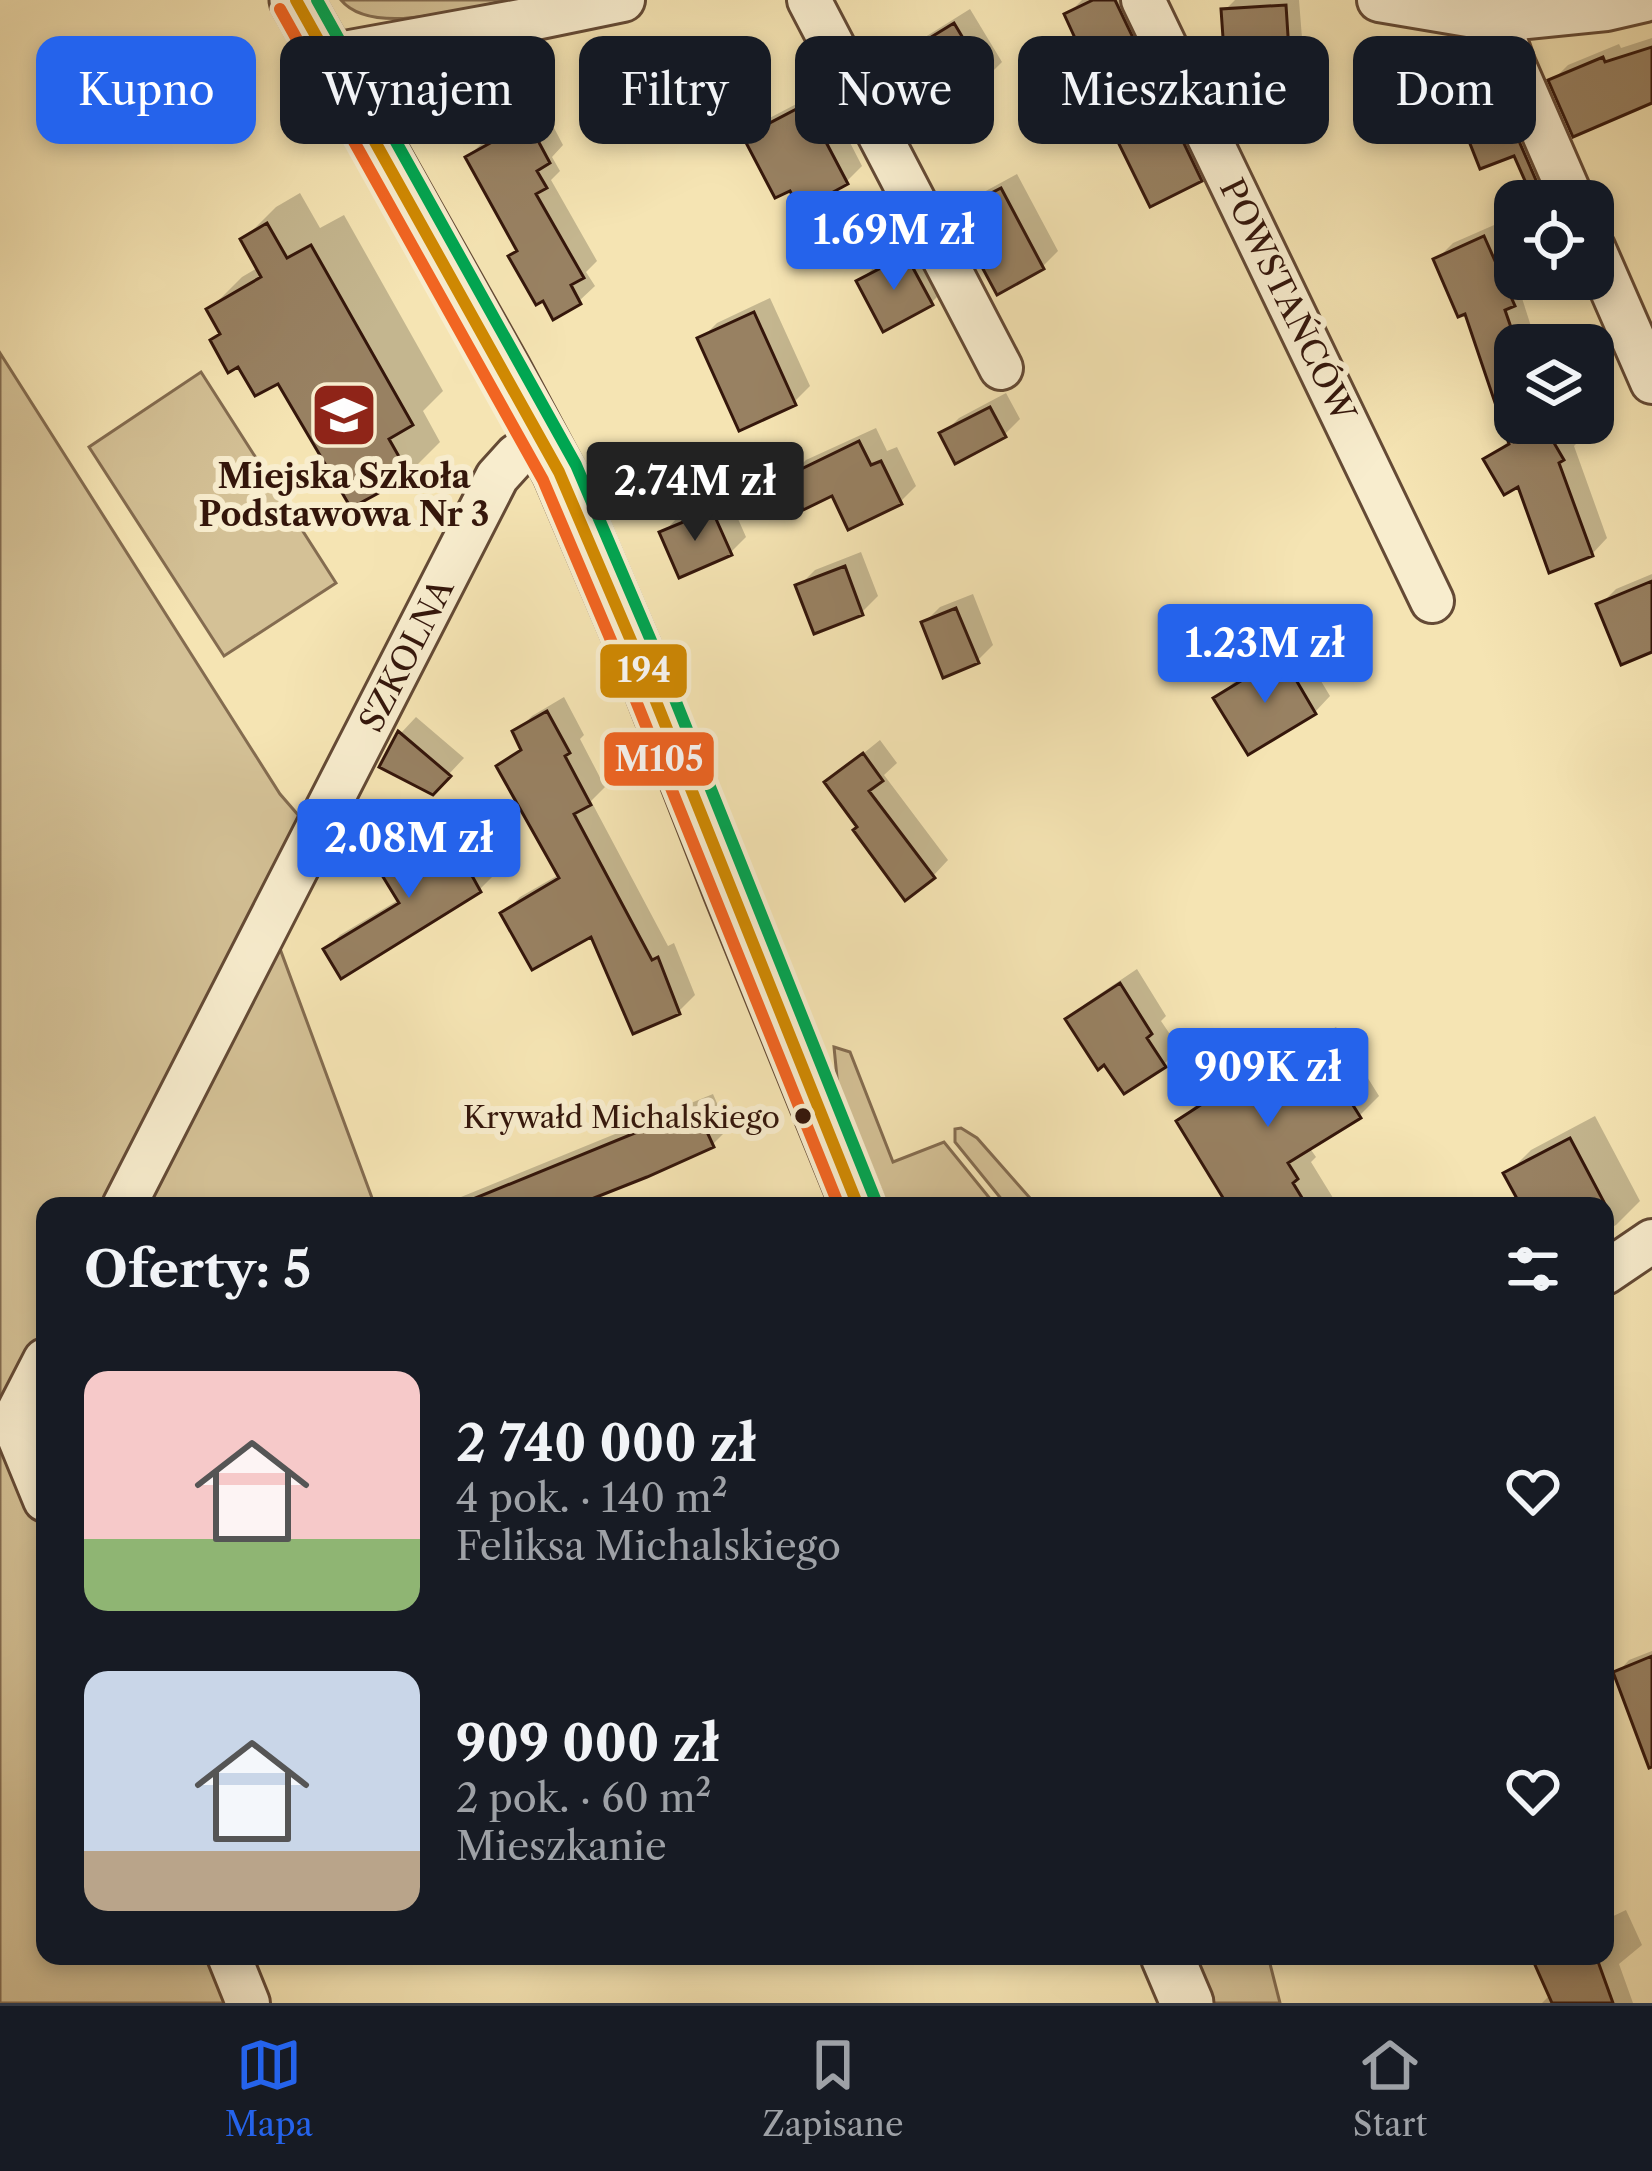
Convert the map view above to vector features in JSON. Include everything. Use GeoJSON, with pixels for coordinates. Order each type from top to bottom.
{"type":"FeatureCollection","features":[{"type":"Feature","properties":{"kind":"street"},"geometry":{"type":"LineString","coordinates":[[296,0],[317,36]]}},
{"type":"Feature","properties":{"kind":"street"},"geometry":{"type":"LineString","coordinates":[[438,36],[623,0]]}},
{"type":"Feature","properties":{"kind":"street"},"geometry":{"type":"LineString","coordinates":[[809,0],[1001,368]]}},
{"type":"Feature","properties":{"kind":"street","name":"POWSTAŃCÓW"},"geometry":{"type":"LineString","coordinates":[[1143,0],[1432,601]]}},
{"type":"Feature","properties":{"kind":"street"},"geometry":{"type":"LineString","coordinates":[[1379,0],[1498,20],[1583,13],[1645,0]]}},
{"type":"Feature","properties":{"kind":"street"},"geometry":{"type":"LineString","coordinates":[[1498,20],[1564,180]]}},
{"type":"Feature","properties":{"kind":"street"},"geometry":{"type":"LineString","coordinates":[[377,144],[542,438],[625,625],[854,1197]]}},
{"type":"Feature","properties":{"kind":"street"},"geometry":{"type":"LineString","coordinates":[[1614,295],[1652,382]]}},
{"type":"Feature","properties":{"kind":"street","name":"SZKOLNA"},"geometry":{"type":"LineString","coordinates":[[129,1197],[497,477],[542,438]]}},
{"type":"Feature","properties":{"kind":"street"},"geometry":{"type":"LineString","coordinates":[[1614,1267],[1652,1241]]}},
{"type":"Feature","properties":{"kind":"street"},"geometry":{"type":"LineString","coordinates":[[36,1377],[13,1422],[36,1478]]}},
{"type":"Feature","properties":{"kind":"street"},"geometry":{"type":"LineString","coordinates":[[233,1965],[248,2003]]}},
{"type":"Feature","properties":{"kind":"street"},"geometry":{"type":"LineString","coordinates":[[1171,1965],[1186,2003]]}},
{"type":"Feature","properties":{"kind":"shaded area"},"geometry":{"type":"Polygon","coordinates":[[[341,0],[511,0],[397,19],[355,11],[341,0]]]}},
{"type":"Feature","properties":{"kind":"shaded area"},"geometry":{"type":"Polygon","coordinates":[[[0,353],[280,794],[299,816],[279,946],[372,1197],[36,1197],[36,1965],[251,1965],[266,2003],[0,2003],[0,353]]]}},
{"type":"Feature","properties":{"kind":"shaded area"},"geometry":{"type":"Polygon","coordinates":[[[201,372],[336,583],[224,656],[89,447],[201,372]]]}},
{"type":"Feature","properties":{"kind":"shaded area"},"geometry":{"type":"Polygon","coordinates":[[[834,1047],[850,1052],[893,1162],[944,1142],[989,1197],[876,1197],[839,1098],[834,1047]]]}},
{"type":"Feature","properties":{"kind":"shaded area"},"geometry":{"type":"Polygon","coordinates":[[[955,1129],[977,1138],[1029,1197],[1000,1197],[955,1142],[955,1129]]]}},
{"type":"Feature","properties":{"kind":"shaded area"},"geometry":{"type":"Polygon","coordinates":[[[1192,1965],[1270,1965],[1280,2003],[1207,2003],[1192,1965]]]}},
{"type":"Feature","properties":{"kind":"building"},"geometry":{"type":"Polygon","coordinates":[[[1093,0],[1115,0],[1132,36],[1074,36],[1064,14],[1093,0]]]}},
{"type":"Feature","properties":{"kind":"building"},"geometry":{"type":"Polygon","coordinates":[[[1286,5],[1288,36],[1223,36],[1221,9],[1286,5]]]}},
{"type":"Feature","properties":{"kind":"building"},"geometry":{"type":"Polygon","coordinates":[[[954,23],[962,36],[933,36],[954,23]]]}},
{"type":"Feature","properties":{"kind":"building"},"geometry":{"type":"Polygon","coordinates":[[[1652,47],[1652,103],[1573,137],[1548,80],[1603,57],[1605,62],[1652,47]]]}},
{"type":"Feature","properties":{"kind":"building"},"geometry":{"type":"Polygon","coordinates":[[[795,110],[795,144],[827,144],[848,184],[800,210],[790,191],[775,198],[747,144],[771,144],[771,122],[795,110]]]}},
{"type":"Feature","properties":{"kind":"building"},"geometry":{"type":"Polygon","coordinates":[[[488,144],[540,144],[550,163],[537,171],[547,188],[536,194],[584,278],[571,285],[581,304],[553,320],[543,301],[536,305],[508,256],[517,251],[465,157],[488,144]]]}},
{"type":"Feature","properties":{"kind":"building"},"geometry":{"type":"Polygon","coordinates":[[[1119,144],[1184,144],[1202,181],[1150,207],[1119,144]]]}},
{"type":"Feature","properties":{"kind":"building"},"geometry":{"type":"Polygon","coordinates":[[[1470,144],[1520,144],[1536,180],[1525,180],[1514,156],[1480,169],[1470,144]]]}},
{"type":"Feature","properties":{"kind":"building"},"geometry":{"type":"Polygon","coordinates":[[[1001,188],[1044,269],[997,295],[953,213],[1001,188]]]}},
{"type":"Feature","properties":{"kind":"building"},"geometry":{"type":"Polygon","coordinates":[[[267,223],[287,258],[311,245],[413,425],[389,439],[410,476],[351,508],[278,384],[255,396],[238,367],[228,373],[210,340],[220,334],[206,309],[261,277],[240,239],[267,223]]]}},
{"type":"Feature","properties":{"kind":"building"},"geometry":{"type":"Polygon","coordinates":[[[1484,236],[1494,259],[1494,300],[1512,300],[1515,306],[1505,310],[1510,324],[1494,324],[1494,400],[1465,314],[1458,317],[1433,259],[1484,236]]]}},
{"type":"Feature","properties":{"kind":"building"},"geometry":{"type":"Polygon","coordinates":[[[906,255],[933,305],[883,332],[856,281],[906,255]]]}},
{"type":"Feature","properties":{"kind":"building"},"geometry":{"type":"Polygon","coordinates":[[[754,312],[796,405],[739,431],[697,338],[754,312]]]}},
{"type":"Feature","properties":{"kind":"building"},"geometry":{"type":"Polygon","coordinates":[[[990,407],[1006,437],[955,464],[939,433],[990,407]]]}},
{"type":"Feature","properties":{"kind":"building"},"geometry":{"type":"Polygon","coordinates":[[[859,441],[871,465],[881,461],[902,504],[848,530],[832,496],[803,510],[787,476],[859,441]]]}},
{"type":"Feature","properties":{"kind":"building"},"geometry":{"type":"Polygon","coordinates":[[[1509,444],[1555,444],[1564,460],[1559,463],[1593,556],[1549,573],[1518,487],[1504,495],[1483,459],[1509,444]]]}},
{"type":"Feature","properties":{"kind":"building"},"geometry":{"type":"Polygon","coordinates":[[[712,510],[732,555],[679,578],[659,532],[712,510]]]}},
{"type":"Feature","properties":{"kind":"building"},"geometry":{"type":"Polygon","coordinates":[[[845,566],[863,615],[814,634],[795,585],[845,566]]]}},
{"type":"Feature","properties":{"kind":"building"},"geometry":{"type":"Polygon","coordinates":[[[1652,581],[1652,652],[1621,665],[1596,604],[1652,581]]]}},
{"type":"Feature","properties":{"kind":"building"},"geometry":{"type":"Polygon","coordinates":[[[956,608],[979,663],[943,678],[921,622],[956,608]]]}},
{"type":"Feature","properties":{"kind":"building"},"geometry":{"type":"Polygon","coordinates":[[[1282,656],[1316,714],[1248,755],[1213,698],[1282,656]]]}},
{"type":"Feature","properties":{"kind":"building"},"geometry":{"type":"Polygon","coordinates":[[[547,711],[591,805],[574,814],[652,960],[658,957],[680,1014],[633,1034],[591,937],[532,970],[500,913],[559,878],[496,766],[521,750],[512,731],[547,711]]]}},
{"type":"Feature","properties":{"kind":"building"},"geometry":{"type":"Polygon","coordinates":[[[398,731],[451,776],[433,795],[379,767],[398,731]]]}},
{"type":"Feature","properties":{"kind":"building"},"geometry":{"type":"Polygon","coordinates":[[[863,753],[883,781],[869,791],[935,878],[905,901],[824,782],[863,753]]]}},
{"type":"Feature","properties":{"kind":"building"},"geometry":{"type":"Polygon","coordinates":[[[445,827],[481,892],[341,979],[323,949],[399,903],[377,867],[445,827]]]}},
{"type":"Feature","properties":{"kind":"building"},"geometry":{"type":"Polygon","coordinates":[[[1120,983],[1166,1067],[1124,1094],[1104,1065],[1098,1070],[1065,1019],[1120,983]]]}},
{"type":"Feature","properties":{"kind":"building"},"geometry":{"type":"Polygon","coordinates":[[[1315,1045],[1361,1118],[1288,1163],[1302,1197],[1222,1197],[1176,1121],[1236,1082],[1242,1091],[1315,1045]]]}},
{"type":"Feature","properties":{"kind":"building"},"geometry":{"type":"Polygon","coordinates":[[[696,1108],[714,1147],[597,1197],[478,1197],[696,1108]]]}},
{"type":"Feature","properties":{"kind":"building"},"geometry":{"type":"Polygon","coordinates":[[[1570,1138],[1601,1197],[1516,1197],[1503,1173],[1570,1138]]]}},
{"type":"Feature","properties":{"kind":"building"},"geometry":{"type":"Polygon","coordinates":[[[1652,1656],[1652,1767],[1649,1768],[1614,1672],[1652,1656]]]}},
{"type":"Feature","properties":{"kind":"building"},"geometry":{"type":"Polygon","coordinates":[[[1535,1965],[1599,1965],[1613,2003],[1552,2003],[1535,1965]]]}},
{"type":"Feature","properties":{"kind":"transit line","name":"194"},"geometry":{"type":"LineString","coordinates":[[296,0],[559,472],[854,1197]]}},
{"type":"Feature","properties":{"kind":"transit line"},"geometry":{"type":"LineString","coordinates":[[317,0],[576,465],[874,1197]]}},
{"type":"Feature","properties":{"kind":"transit line","name":"M105"},"geometry":{"type":"LineString","coordinates":[[280,9],[543,480],[835,1197]]}},
{"type":"Feature","properties":{"kind":"place","name":"Miejska Szkoła Podstawowa Nr 3"},"geometry":{"type":"Point","coordinates":[344,415]}},
{"type":"Feature","properties":{"kind":"place","name":"Krywałd Michalskiego"},"geometry":{"type":"Point","coordinates":[803,1116]}}]}
